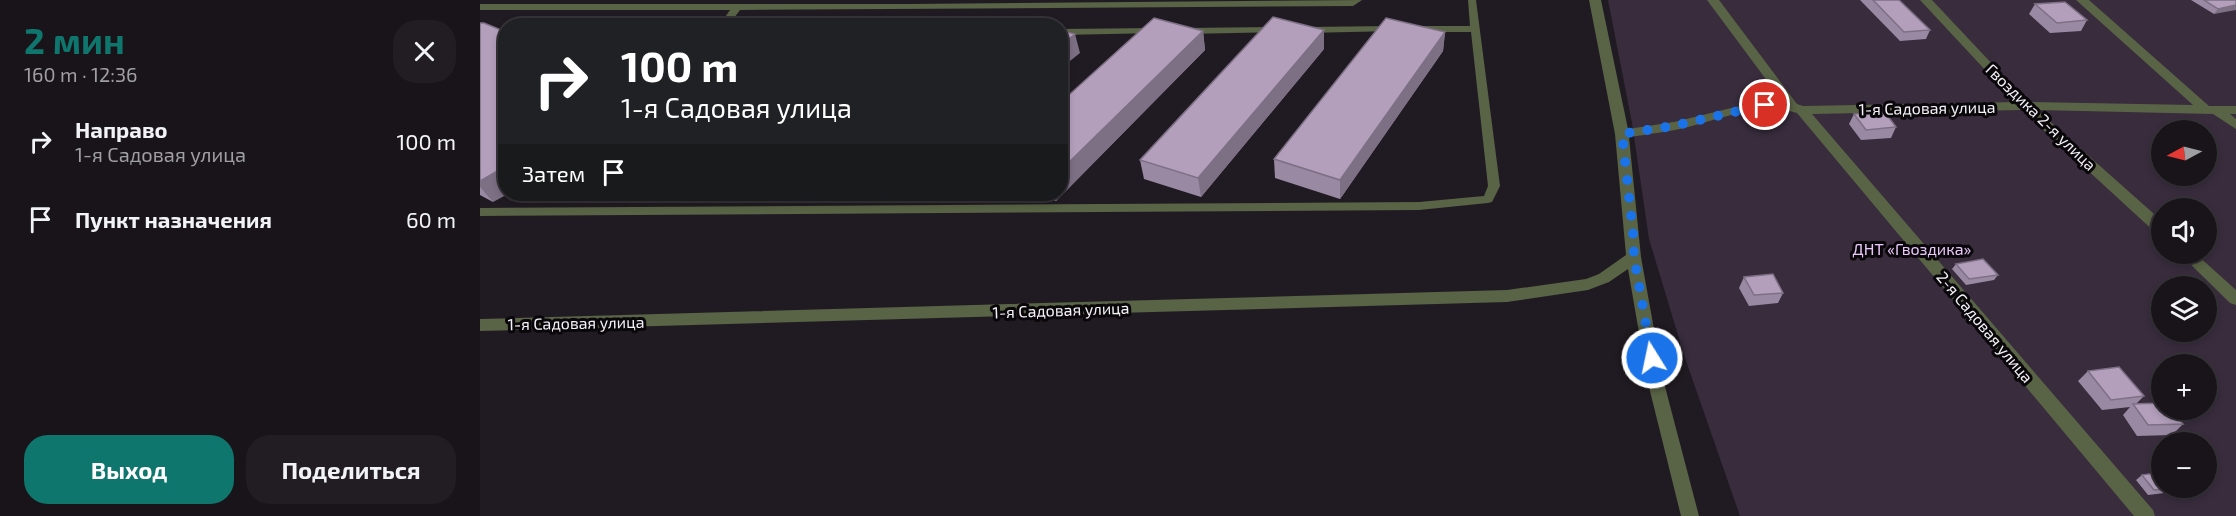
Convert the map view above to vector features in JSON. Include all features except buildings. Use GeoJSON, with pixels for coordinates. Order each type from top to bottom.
{"type":"FeatureCollection","features":[{"type":"Feature","properties":{"kind":"street"},"geometry":{"type":"LineString","coordinates":[[1595,0],[1622,134],[1634,257],[1655,379],[1690,516]]}},
{"type":"Feature","properties":{"kind":"street","name":"2-я Садовая улица"},"geometry":{"type":"LineString","coordinates":[[1713,0],[1796,108],[2146,516]]}},
{"type":"Feature","properties":{"kind":"street","name":"Гвоздика 2-я улица"},"geometry":{"type":"LineString","coordinates":[[1926,0],[2025,106],[2151,220]]}},
{"type":"Feature","properties":{"kind":"street"},"geometry":{"type":"LineString","coordinates":[[2082,0],[2212,110],[2236,125]]}},
{"type":"Feature","properties":{"kind":"street","name":"1-я Садовая улица"},"geometry":{"type":"LineString","coordinates":[[1622,134],[1673,126],[1765,105],[1796,108],[2025,106],[2236,110]]}},
{"type":"Feature","properties":{"kind":"street","name":"1-я Садовая улица"},"geometry":{"type":"LineString","coordinates":[[480,325],[1507,296],[1588,284],[1604,278],[1634,257]]}},
{"type":"Feature","properties":{"kind":"street"},"geometry":{"type":"LineString","coordinates":[[2198,264],[2236,298]]}},
{"type":"Feature","properties":{"kind":"lane"},"geometry":{"type":"LineString","coordinates":[[480,7],[737,8],[1353,3],[1358,0]]}},
{"type":"Feature","properties":{"kind":"lane"},"geometry":{"type":"LineString","coordinates":[[480,212],[1419,206],[1488,199],[1494,186],[1472,0]]}},
{"type":"Feature","properties":{"kind":"lane"},"geometry":{"type":"LineString","coordinates":[[729,18],[737,8]]}},
{"type":"Feature","properties":{"kind":"lane"},"geometry":{"type":"LineString","coordinates":[[1297,30],[1475,29]]}},
{"type":"Feature","properties":{"kind":"lane"},"geometry":{"type":"LineString","coordinates":[[1179,31],[1286,30]]}},
{"type":"Feature","properties":{"kind":"lane"},"geometry":{"type":"LineString","coordinates":[[1068,32],[1167,31]]}},
{"type":"Feature","properties":{"kind":"green space","name":"ДНТ «Гвоздика»"},"geometry":{"type":"Polygon","coordinates":[[[1608,0],[2236,0],[2236,516],[1740,516],[1684,355],[1649,239],[1632,123],[1608,0]]]}},
{"type":"Feature","properties":{"kind":"route"},"geometry":{"type":"LineString","coordinates":[[1652,358],[1634,257],[1622,134],[1673,126],[1765,105]]}}]}
